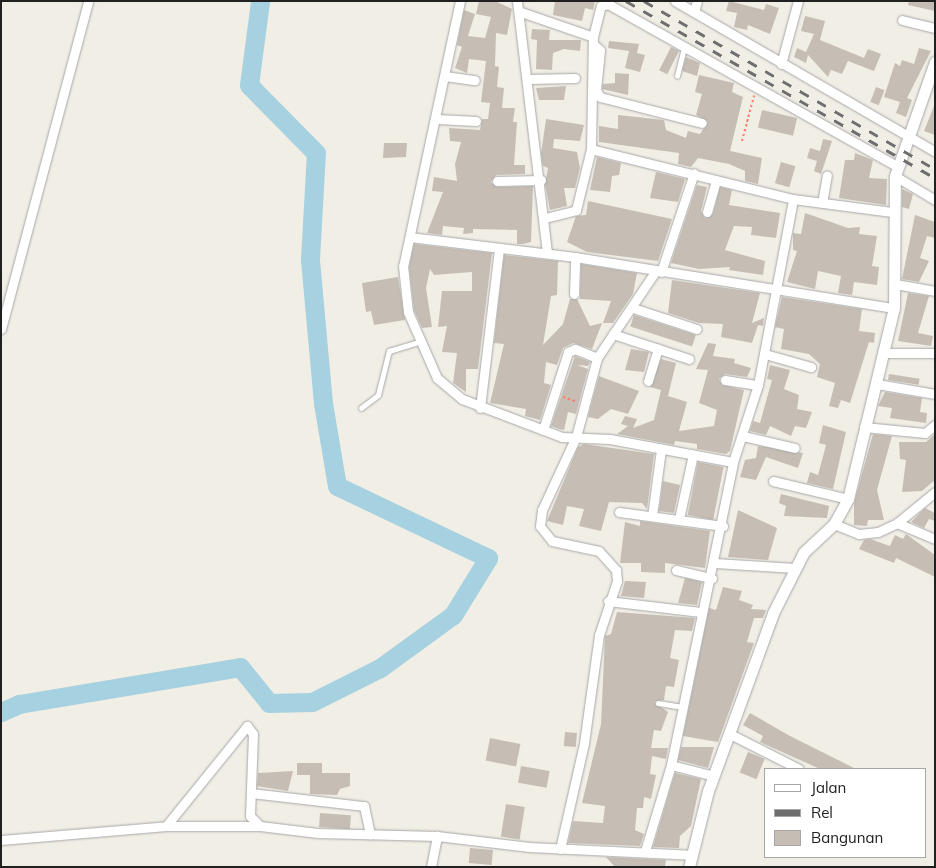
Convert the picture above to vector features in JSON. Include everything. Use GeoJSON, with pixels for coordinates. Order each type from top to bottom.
{"type":"FeatureCollection","features":[{"type":"Feature","properties":{"kind":"street"},"geometry":{"type":"LineString","coordinates":[[1,328],[88,1]]}},
{"type":"Feature","properties":{"kind":"street"},"geometry":{"type":"LineString","coordinates":[[460,1],[437,119],[403,266],[404,296],[418,342],[444,388],[480,408],[543,430],[575,438],[661,449],[734,462]]}},
{"type":"Feature","properties":{"kind":"street"},"geometry":{"type":"LineString","coordinates":[[517,1],[521,12],[541,180],[547,253]]}},
{"type":"Feature","properties":{"kind":"street"},"geometry":{"type":"LineString","coordinates":[[675,1],[935,152]]}},
{"type":"Feature","properties":{"kind":"street"},"geometry":{"type":"LineString","coordinates":[[694,12],[697,1]]}},
{"type":"Feature","properties":{"kind":"street"},"geometry":{"type":"LineString","coordinates":[[781,64],[798,1]]}},
{"type":"Feature","properties":{"kind":"street"},"geometry":{"type":"LineString","coordinates":[[545,218],[576,210],[591,149],[593,41],[601,6],[608,4],[896,172],[935,200]]}},
{"type":"Feature","properties":{"kind":"street"},"geometry":{"type":"LineString","coordinates":[[521,12],[593,41],[600,50],[596,90],[600,97],[702,124]]}},
{"type":"Feature","properties":{"kind":"street"},"geometry":{"type":"LineString","coordinates":[[902,20],[935,28]]}},
{"type":"Feature","properties":{"kind":"street"},"geometry":{"type":"LineString","coordinates":[[689,867],[690,855],[714,776],[773,613],[804,552],[834,524],[848,499],[894,308],[892,212],[896,172],[935,62]]}},
{"type":"Feature","properties":{"kind":"street"},"geometry":{"type":"LineString","coordinates":[[445,76],[475,80]]}},
{"type":"Feature","properties":{"kind":"street"},"geometry":{"type":"LineString","coordinates":[[528,79],[575,78]]}},
{"type":"Feature","properties":{"kind":"street"},"geometry":{"type":"LineString","coordinates":[[437,119],[476,121]]}},
{"type":"Feature","properties":{"kind":"street"},"geometry":{"type":"LineString","coordinates":[[591,149],[822,204],[892,212]]}},
{"type":"Feature","properties":{"kind":"street"},"geometry":{"type":"LineString","coordinates":[[560,849],[584,743],[608,601],[616,587],[616,570],[610,560],[599,551],[552,541],[540,526],[542,510],[575,438],[582,403],[597,358],[658,272],[694,173]]}},
{"type":"Feature","properties":{"kind":"street"},"geometry":{"type":"LineString","coordinates":[[822,204],[828,175]]}},
{"type":"Feature","properties":{"kind":"street"},"geometry":{"type":"LineString","coordinates":[[497,181],[541,180]]}},
{"type":"Feature","properties":{"kind":"street"},"geometry":{"type":"LineString","coordinates":[[707,212],[716,180]]}},
{"type":"Feature","properties":{"kind":"street"},"geometry":{"type":"LineString","coordinates":[[645,851],[671,765],[700,612],[712,578],[734,462],[758,385],[794,198]]}},
{"type":"Feature","properties":{"kind":"street"},"geometry":{"type":"LineString","coordinates":[[410,237],[575,257],[658,272],[894,308]]}},
{"type":"Feature","properties":{"kind":"street"},"geometry":{"type":"LineString","coordinates":[[480,408],[499,248]]}},
{"type":"Feature","properties":{"kind":"street"},"geometry":{"type":"LineString","coordinates":[[574,294],[575,257]]}},
{"type":"Feature","properties":{"kind":"street"},"geometry":{"type":"LineString","coordinates":[[895,284],[935,291]]}},
{"type":"Feature","properties":{"kind":"street"},"geometry":{"type":"LineString","coordinates":[[633,308],[697,329]]}},
{"type":"Feature","properties":{"kind":"street"},"geometry":{"type":"LineString","coordinates":[[613,334],[689,359]]}},
{"type":"Feature","properties":{"kind":"street"},"geometry":{"type":"LineString","coordinates":[[648,381],[658,349]]}},
{"type":"Feature","properties":{"kind":"street"},"geometry":{"type":"LineString","coordinates":[[543,430],[553,394],[569,350],[597,358]]}},
{"type":"Feature","properties":{"kind":"street"},"geometry":{"type":"LineString","coordinates":[[882,353],[935,353]]}},
{"type":"Feature","properties":{"kind":"street"},"geometry":{"type":"LineString","coordinates":[[765,354],[811,367]]}},
{"type":"Feature","properties":{"kind":"street"},"geometry":{"type":"LineString","coordinates":[[725,380],[758,385]]}},
{"type":"Feature","properties":{"kind":"street"},"geometry":{"type":"LineString","coordinates":[[877,384],[935,394]]}},
{"type":"Feature","properties":{"kind":"street"},"geometry":{"type":"LineString","coordinates":[[864,427],[925,433],[935,425]]}},
{"type":"Feature","properties":{"kind":"street"},"geometry":{"type":"LineString","coordinates":[[743,436],[795,448]]}},
{"type":"Feature","properties":{"kind":"street"},"geometry":{"type":"LineString","coordinates":[[652,516],[661,449]]}},
{"type":"Feature","properties":{"kind":"street"},"geometry":{"type":"LineString","coordinates":[[680,518],[693,454]]}},
{"type":"Feature","properties":{"kind":"street"},"geometry":{"type":"LineString","coordinates":[[773,481],[848,499]]}},
{"type":"Feature","properties":{"kind":"street"},"geometry":{"type":"LineString","coordinates":[[834,524],[867,534],[898,524],[935,492]]}},
{"type":"Feature","properties":{"kind":"street"},"geometry":{"type":"LineString","coordinates":[[619,512],[680,518],[723,526]]}},
{"type":"Feature","properties":{"kind":"street"},"geometry":{"type":"LineString","coordinates":[[898,524],[935,539]]}},
{"type":"Feature","properties":{"kind":"street"},"geometry":{"type":"LineString","coordinates":[[714,563],[795,568]]}},
{"type":"Feature","properties":{"kind":"street"},"geometry":{"type":"LineString","coordinates":[[676,570],[712,578]]}},
{"type":"Feature","properties":{"kind":"street"},"geometry":{"type":"LineString","coordinates":[[608,601],[700,612]]}},
{"type":"Feature","properties":{"kind":"street"},"geometry":{"type":"LineString","coordinates":[[166,826],[247,726],[253,734],[250,816],[260,826]]}},
{"type":"Feature","properties":{"kind":"street"},"geometry":{"type":"LineString","coordinates":[[730,734],[797,768]]}},
{"type":"Feature","properties":{"kind":"street"},"geometry":{"type":"LineString","coordinates":[[671,765],[714,776]]}},
{"type":"Feature","properties":{"kind":"street"},"geometry":{"type":"LineString","coordinates":[[251,793],[364,806],[370,834]]}},
{"type":"Feature","properties":{"kind":"street"},"geometry":{"type":"LineString","coordinates":[[1,840],[166,826],[260,826],[370,834],[437,836],[560,849],[645,851],[690,855]]}},
{"type":"Feature","properties":{"kind":"street"},"geometry":{"type":"LineString","coordinates":[[431,867],[437,836]]}},
{"type":"Feature","properties":{"kind":"lane"},"geometry":{"type":"LineString","coordinates":[[677,76],[684,47]]}},
{"type":"Feature","properties":{"kind":"lane"},"geometry":{"type":"LineString","coordinates":[[361,408],[378,395],[389,351],[418,342]]}},
{"type":"Feature","properties":{"kind":"lane"},"geometry":{"type":"LineString","coordinates":[[658,702],[683,707]]}},
{"type":"Feature","properties":{"kind":"path"},"geometry":{"type":"LineString","coordinates":[[742,141],[756,89]]}},
{"type":"Feature","properties":{"kind":"path"},"geometry":{"type":"LineString","coordinates":[[553,394],[582,403]]}},
{"type":"Feature","properties":{"kind":"building"},"geometry":{"type":"Polygon","coordinates":[[[479,1],[495,1],[512,9],[507,35],[496,33],[495,66],[499,67],[497,87],[504,88],[502,108],[515,108],[513,122],[517,122],[514,165],[525,165],[525,174],[496,175],[491,182],[497,187],[533,186],[531,242],[523,244],[517,244],[517,230],[473,229],[473,233],[463,234],[464,228],[443,226],[442,235],[427,233],[443,192],[432,191],[434,177],[457,181],[455,164],[461,142],[450,141],[449,128],[480,130],[482,119],[488,119],[490,103],[481,102],[486,61],[469,59],[467,73],[455,68],[462,47],[457,45],[464,10],[475,14],[468,36],[485,38],[491,17],[476,14],[479,1]]]}},
{"type":"Feature","properties":{"kind":"building"},"geometry":{"type":"Polygon","coordinates":[[[555,1],[595,1],[593,10],[585,8],[582,21],[553,15],[555,1]]]}},
{"type":"Feature","properties":{"kind":"building"},"geometry":{"type":"Polygon","coordinates":[[[729,1],[764,10],[766,4],[779,8],[770,34],[748,25],[747,30],[734,27],[737,13],[726,11],[729,1]]]}},
{"type":"Feature","properties":{"kind":"building"},"geometry":{"type":"Polygon","coordinates":[[[909,1],[935,1],[935,11],[908,5],[909,1]]]}},
{"type":"Feature","properties":{"kind":"building"},"geometry":{"type":"Polygon","coordinates":[[[805,16],[825,21],[820,40],[864,58],[868,49],[881,54],[874,71],[848,61],[842,74],[831,70],[828,77],[808,55],[806,63],[794,57],[797,48],[806,52],[814,34],[801,31],[805,16]]]}},
{"type":"Feature","properties":{"kind":"building"},"geometry":{"type":"Polygon","coordinates":[[[532,29],[550,30],[549,40],[581,40],[580,51],[564,49],[553,53],[552,70],[536,69],[537,40],[531,39],[532,29]]]}},
{"type":"Feature","properties":{"kind":"building"},"geometry":{"type":"Polygon","coordinates":[[[609,41],[639,44],[637,53],[645,55],[640,72],[625,68],[629,51],[608,48],[609,41]]]}},
{"type":"Feature","properties":{"kind":"building"},"geometry":{"type":"Polygon","coordinates":[[[671,47],[679,51],[667,74],[659,70],[671,47]]]}},
{"type":"Feature","properties":{"kind":"building"},"geometry":{"type":"Polygon","coordinates":[[[919,48],[931,51],[907,98],[912,100],[906,117],[896,113],[900,102],[884,97],[895,63],[900,66],[902,60],[914,64],[919,48]]]}},
{"type":"Feature","properties":{"kind":"building"},"geometry":{"type":"Polygon","coordinates":[[[686,57],[700,63],[697,76],[682,71],[686,57]]]}},
{"type":"Feature","properties":{"kind":"building"},"geometry":{"type":"Polygon","coordinates":[[[615,73],[629,74],[628,95],[602,89],[603,84],[615,83],[615,73]]]}},
{"type":"Feature","properties":{"kind":"building"},"geometry":{"type":"Polygon","coordinates":[[[699,75],[734,83],[732,92],[743,97],[730,151],[762,158],[758,184],[745,181],[745,171],[729,164],[698,158],[691,167],[678,164],[679,153],[599,142],[599,126],[618,129],[618,115],[664,120],[666,130],[686,138],[688,131],[700,134],[708,122],[696,115],[702,94],[695,92],[699,75]]]}},
{"type":"Feature","properties":{"kind":"building"},"geometry":{"type":"Polygon","coordinates":[[[566,86],[564,100],[539,100],[536,88],[566,86]]]}},
{"type":"Feature","properties":{"kind":"building"},"geometry":{"type":"Polygon","coordinates":[[[876,87],[884,90],[879,105],[870,102],[876,87]]]}},
{"type":"Feature","properties":{"kind":"building"},"geometry":{"type":"Polygon","coordinates":[[[935,106],[935,135],[924,131],[935,106]]]}},
{"type":"Feature","properties":{"kind":"building"},"geometry":{"type":"Polygon","coordinates":[[[762,110],[797,118],[793,136],[758,128],[762,110]]]}},
{"type":"Feature","properties":{"kind":"building"},"geometry":{"type":"Polygon","coordinates":[[[546,119],[584,125],[580,141],[554,139],[553,148],[577,152],[580,168],[575,188],[564,188],[567,206],[550,210],[545,184],[548,168],[543,166],[541,154],[546,119]]]}},
{"type":"Feature","properties":{"kind":"building"},"geometry":{"type":"Polygon","coordinates":[[[823,139],[832,141],[821,174],[814,171],[817,161],[807,158],[810,148],[820,151],[823,139]]]}},
{"type":"Feature","properties":{"kind":"building"},"geometry":{"type":"Polygon","coordinates":[[[384,143],[407,143],[406,157],[383,158],[384,143]]]}},
{"type":"Feature","properties":{"kind":"building"},"geometry":{"type":"Polygon","coordinates":[[[855,153],[873,160],[869,178],[887,179],[886,205],[839,198],[845,160],[854,160],[855,153]]]}},
{"type":"Feature","properties":{"kind":"building"},"geometry":{"type":"Polygon","coordinates":[[[597,157],[621,163],[619,175],[612,176],[610,192],[590,190],[597,157]]]}},
{"type":"Feature","properties":{"kind":"building"},"geometry":{"type":"Polygon","coordinates":[[[781,162],[795,166],[789,187],[775,183],[781,162]]]}},
{"type":"Feature","properties":{"kind":"building"},"geometry":{"type":"Polygon","coordinates":[[[656,172],[685,179],[678,202],[650,198],[656,172]]]}},
{"type":"Feature","properties":{"kind":"building"},"geometry":{"type":"Polygon","coordinates":[[[697,185],[707,187],[701,211],[705,218],[713,214],[720,187],[732,190],[729,205],[780,213],[776,238],[751,235],[752,227],[734,226],[725,250],[765,261],[763,275],[729,270],[730,267],[699,269],[671,263],[697,185]]]}},
{"type":"Feature","properties":{"kind":"building"},"geometry":{"type":"Polygon","coordinates":[[[902,189],[913,194],[909,209],[902,207],[902,189]]]}},
{"type":"Feature","properties":{"kind":"building"},"geometry":{"type":"Polygon","coordinates":[[[588,201],[672,219],[658,261],[587,252],[567,242],[576,216],[586,215],[588,201]]]}},
{"type":"Feature","properties":{"kind":"building"},"geometry":{"type":"Polygon","coordinates":[[[805,213],[848,228],[860,227],[859,234],[877,236],[872,266],[879,267],[877,285],[854,282],[852,295],[838,293],[841,276],[818,271],[815,289],[787,282],[797,251],[793,250],[793,233],[801,234],[805,213]]]}},
{"type":"Feature","properties":{"kind":"building"},"geometry":{"type":"Polygon","coordinates":[[[915,215],[935,222],[935,238],[927,236],[920,258],[929,261],[919,282],[902,279],[915,215]]]}},
{"type":"Feature","properties":{"kind":"building"},"geometry":{"type":"Polygon","coordinates":[[[414,244],[492,253],[478,369],[466,369],[466,392],[453,383],[457,353],[442,352],[447,326],[438,327],[442,291],[472,291],[472,272],[434,275],[430,269],[426,288],[432,327],[422,328],[414,310],[409,266],[414,244]]]}},
{"type":"Feature","properties":{"kind":"building"},"geometry":{"type":"Polygon","coordinates":[[[504,255],[558,261],[557,295],[551,296],[543,345],[563,324],[570,299],[577,299],[590,326],[602,323],[592,349],[573,343],[563,348],[557,365],[546,362],[544,383],[551,385],[540,420],[525,416],[526,409],[490,403],[504,344],[494,343],[504,255]]]}},
{"type":"Feature","properties":{"kind":"building"},"geometry":{"type":"Polygon","coordinates":[[[581,264],[637,273],[633,294],[613,323],[603,323],[611,301],[580,299],[581,264]]]}},
{"type":"Feature","properties":{"kind":"building"},"geometry":{"type":"Polygon","coordinates":[[[398,277],[405,320],[374,325],[371,311],[366,312],[362,283],[398,277]]]}},
{"type":"Feature","properties":{"kind":"building"},"geometry":{"type":"Polygon","coordinates":[[[672,280],[760,293],[752,323],[764,318],[763,326],[758,325],[752,343],[721,337],[723,324],[699,323],[668,313],[672,280]]]}},
{"type":"Feature","properties":{"kind":"building"},"geometry":{"type":"Polygon","coordinates":[[[908,293],[929,296],[918,333],[933,336],[931,346],[898,341],[908,293]]]}},
{"type":"Feature","properties":{"kind":"building"},"geometry":{"type":"Polygon","coordinates":[[[782,297],[862,309],[859,331],[875,333],[874,343],[869,342],[850,403],[841,400],[838,408],[829,406],[835,383],[817,377],[820,364],[809,354],[781,349],[784,329],[775,327],[782,297]]]}},
{"type":"Feature","properties":{"kind":"building"},"geometry":{"type":"Polygon","coordinates":[[[634,315],[696,335],[692,346],[630,326],[634,315]]]}},
{"type":"Feature","properties":{"kind":"building"},"geometry":{"type":"Polygon","coordinates":[[[708,343],[716,344],[713,356],[735,359],[734,363],[751,368],[747,377],[725,374],[719,379],[722,385],[744,390],[730,451],[726,454],[697,449],[697,444],[675,441],[674,445],[617,434],[628,426],[621,424],[625,416],[637,419],[633,428],[654,420],[661,390],[650,387],[661,359],[676,363],[668,396],[687,402],[679,431],[714,426],[717,410],[699,403],[708,370],[696,369],[708,343]]]}},
{"type":"Feature","properties":{"kind":"building"},"geometry":{"type":"Polygon","coordinates":[[[631,349],[649,352],[644,372],[625,370],[631,349]]]}},
{"type":"Feature","properties":{"kind":"building"},"geometry":{"type":"Polygon","coordinates":[[[575,356],[590,362],[588,366],[577,365],[588,369],[576,414],[568,412],[564,430],[551,426],[575,356]]]}},
{"type":"Feature","properties":{"kind":"building"},"geometry":{"type":"Polygon","coordinates":[[[770,365],[790,370],[784,389],[799,395],[797,409],[812,412],[806,428],[795,426],[791,436],[770,426],[766,435],[750,431],[753,421],[760,423],[772,380],[767,379],[770,365]]]}},
{"type":"Feature","properties":{"kind":"building"},"geometry":{"type":"Polygon","coordinates":[[[889,374],[920,379],[919,385],[888,380],[889,374]]]}},
{"type":"Feature","properties":{"kind":"building"},"geometry":{"type":"Polygon","coordinates":[[[599,376],[639,391],[628,414],[611,409],[598,419],[588,417],[599,376]]]}},
{"type":"Feature","properties":{"kind":"building"},"geometry":{"type":"Polygon","coordinates":[[[885,392],[922,398],[920,412],[927,413],[926,423],[890,418],[892,408],[878,406],[885,392]]]}},
{"type":"Feature","properties":{"kind":"building"},"geometry":{"type":"Polygon","coordinates":[[[823,425],[846,432],[833,489],[807,483],[810,472],[818,475],[826,445],[819,443],[823,425]]]}},
{"type":"Feature","properties":{"kind":"building"},"geometry":{"type":"Polygon","coordinates":[[[873,434],[892,436],[877,490],[884,520],[868,520],[867,526],[854,525],[854,503],[873,434]]]}},
{"type":"Feature","properties":{"kind":"building"},"geometry":{"type":"Polygon","coordinates":[[[935,434],[935,480],[922,491],[902,492],[906,460],[900,459],[899,442],[926,442],[935,434]]]}},
{"type":"Feature","properties":{"kind":"building"},"geometry":{"type":"Polygon","coordinates":[[[584,444],[654,454],[647,509],[642,503],[609,502],[601,531],[579,526],[584,509],[567,506],[563,525],[547,521],[578,447],[584,444]]]}},
{"type":"Feature","properties":{"kind":"building"},"geometry":{"type":"Polygon","coordinates":[[[758,446],[803,453],[798,468],[766,457],[756,480],[740,477],[745,460],[756,458],[758,446]]]}},
{"type":"Feature","properties":{"kind":"building"},"geometry":{"type":"Polygon","coordinates":[[[698,462],[724,467],[713,520],[688,515],[698,462]]]}},
{"type":"Feature","properties":{"kind":"building"},"geometry":{"type":"Polygon","coordinates":[[[663,481],[680,485],[674,513],[659,511],[663,481]]]}},
{"type":"Feature","properties":{"kind":"building"},"geometry":{"type":"Polygon","coordinates":[[[781,494],[829,506],[827,518],[784,516],[786,506],[779,503],[781,494]]]}},
{"type":"Feature","properties":{"kind":"building"},"geometry":{"type":"Polygon","coordinates":[[[925,508],[935,513],[935,521],[929,519],[924,528],[911,522],[925,508]]]}},
{"type":"Feature","properties":{"kind":"building"},"geometry":{"type":"Polygon","coordinates":[[[738,510],[777,528],[768,560],[728,557],[738,510]]]}},
{"type":"Feature","properties":{"kind":"building"},"geometry":{"type":"Polygon","coordinates":[[[640,521],[710,531],[705,568],[665,563],[665,573],[641,572],[641,563],[620,563],[625,522],[640,526],[640,521]]]}},
{"type":"Feature","properties":{"kind":"building"},"geometry":{"type":"Polygon","coordinates":[[[906,534],[935,555],[935,577],[896,558],[894,563],[859,549],[864,540],[870,539],[890,546],[895,535],[903,539],[906,534]]]}},
{"type":"Feature","properties":{"kind":"building"},"geometry":{"type":"Polygon","coordinates":[[[685,578],[702,582],[697,605],[678,603],[685,578]]]}},
{"type":"Feature","properties":{"kind":"building"},"geometry":{"type":"Polygon","coordinates":[[[625,581],[646,582],[644,598],[621,596],[625,581]]]}},
{"type":"Feature","properties":{"kind":"building"},"geometry":{"type":"Polygon","coordinates":[[[723,587],[742,591],[739,600],[753,605],[751,609],[766,610],[763,618],[754,618],[747,642],[754,643],[718,742],[683,736],[709,608],[716,610],[723,587]]]}},
{"type":"Feature","properties":{"kind":"building"},"geometry":{"type":"Polygon","coordinates":[[[617,612],[695,618],[692,631],[675,630],[670,658],[679,660],[674,687],[666,686],[664,700],[654,702],[668,712],[661,731],[654,730],[651,748],[668,748],[666,759],[652,756],[650,774],[656,775],[651,799],[644,797],[643,808],[637,808],[635,830],[644,834],[640,846],[568,843],[573,821],[603,823],[605,806],[582,803],[601,724],[605,636],[611,634],[617,612]]]}},
{"type":"Feature","properties":{"kind":"building"},"geometry":{"type":"Polygon","coordinates":[[[750,713],[790,736],[854,768],[818,768],[760,742],[763,736],[743,725],[750,713]]]}},
{"type":"Feature","properties":{"kind":"building"},"geometry":{"type":"Polygon","coordinates":[[[565,732],[577,733],[576,747],[564,746],[565,732]]]}},
{"type":"Feature","properties":{"kind":"building"},"geometry":{"type":"Polygon","coordinates":[[[490,738],[520,744],[516,766],[486,761],[490,738]]]}},
{"type":"Feature","properties":{"kind":"building"},"geometry":{"type":"Polygon","coordinates":[[[681,747],[714,747],[708,768],[678,760],[681,747]]]}},
{"type":"Feature","properties":{"kind":"building"},"geometry":{"type":"Polygon","coordinates":[[[748,752],[765,759],[756,779],[740,772],[748,752]]]}},
{"type":"Feature","properties":{"kind":"building"},"geometry":{"type":"Polygon","coordinates":[[[297,763],[322,763],[322,773],[350,773],[350,786],[340,789],[337,795],[310,794],[310,775],[297,775],[297,763]]]}},
{"type":"Feature","properties":{"kind":"building"},"geometry":{"type":"Polygon","coordinates":[[[521,766],[550,771],[547,788],[518,783],[521,766]]]}},
{"type":"Feature","properties":{"kind":"building"},"geometry":{"type":"Polygon","coordinates":[[[293,771],[288,791],[257,786],[258,773],[293,771]]]}},
{"type":"Feature","properties":{"kind":"building"},"geometry":{"type":"Polygon","coordinates":[[[675,773],[701,779],[691,826],[680,836],[679,848],[653,847],[675,773]]]}},
{"type":"Feature","properties":{"kind":"building"},"geometry":{"type":"Polygon","coordinates":[[[506,804],[525,807],[520,840],[501,837],[506,804]]]}},
{"type":"Feature","properties":{"kind":"building"},"geometry":{"type":"Polygon","coordinates":[[[320,813],[351,815],[350,829],[319,827],[320,813]]]}},
{"type":"Feature","properties":{"kind":"building"},"geometry":{"type":"Polygon","coordinates":[[[470,848],[493,850],[492,865],[469,863],[470,848]]]}},
{"type":"Feature","properties":{"kind":"building"},"geometry":{"type":"Polygon","coordinates":[[[606,857],[666,860],[665,867],[615,867],[606,857]]]}},
{"type":"Feature","properties":{"kind":"waterway"},"geometry":{"type":"LineString","coordinates":[[1,712],[19,704],[240,667],[269,703],[312,702],[380,668],[453,615],[488,558],[337,486],[323,403],[310,259],[316,153],[249,85],[260,1]]}},
{"type":"Feature","properties":{"kind":"railway"},"geometry":{"type":"LineString","coordinates":[[626,1],[935,178]]}},
{"type":"Feature","properties":{"kind":"railway"},"geometry":{"type":"LineString","coordinates":[[644,1],[935,169]]}}]}
